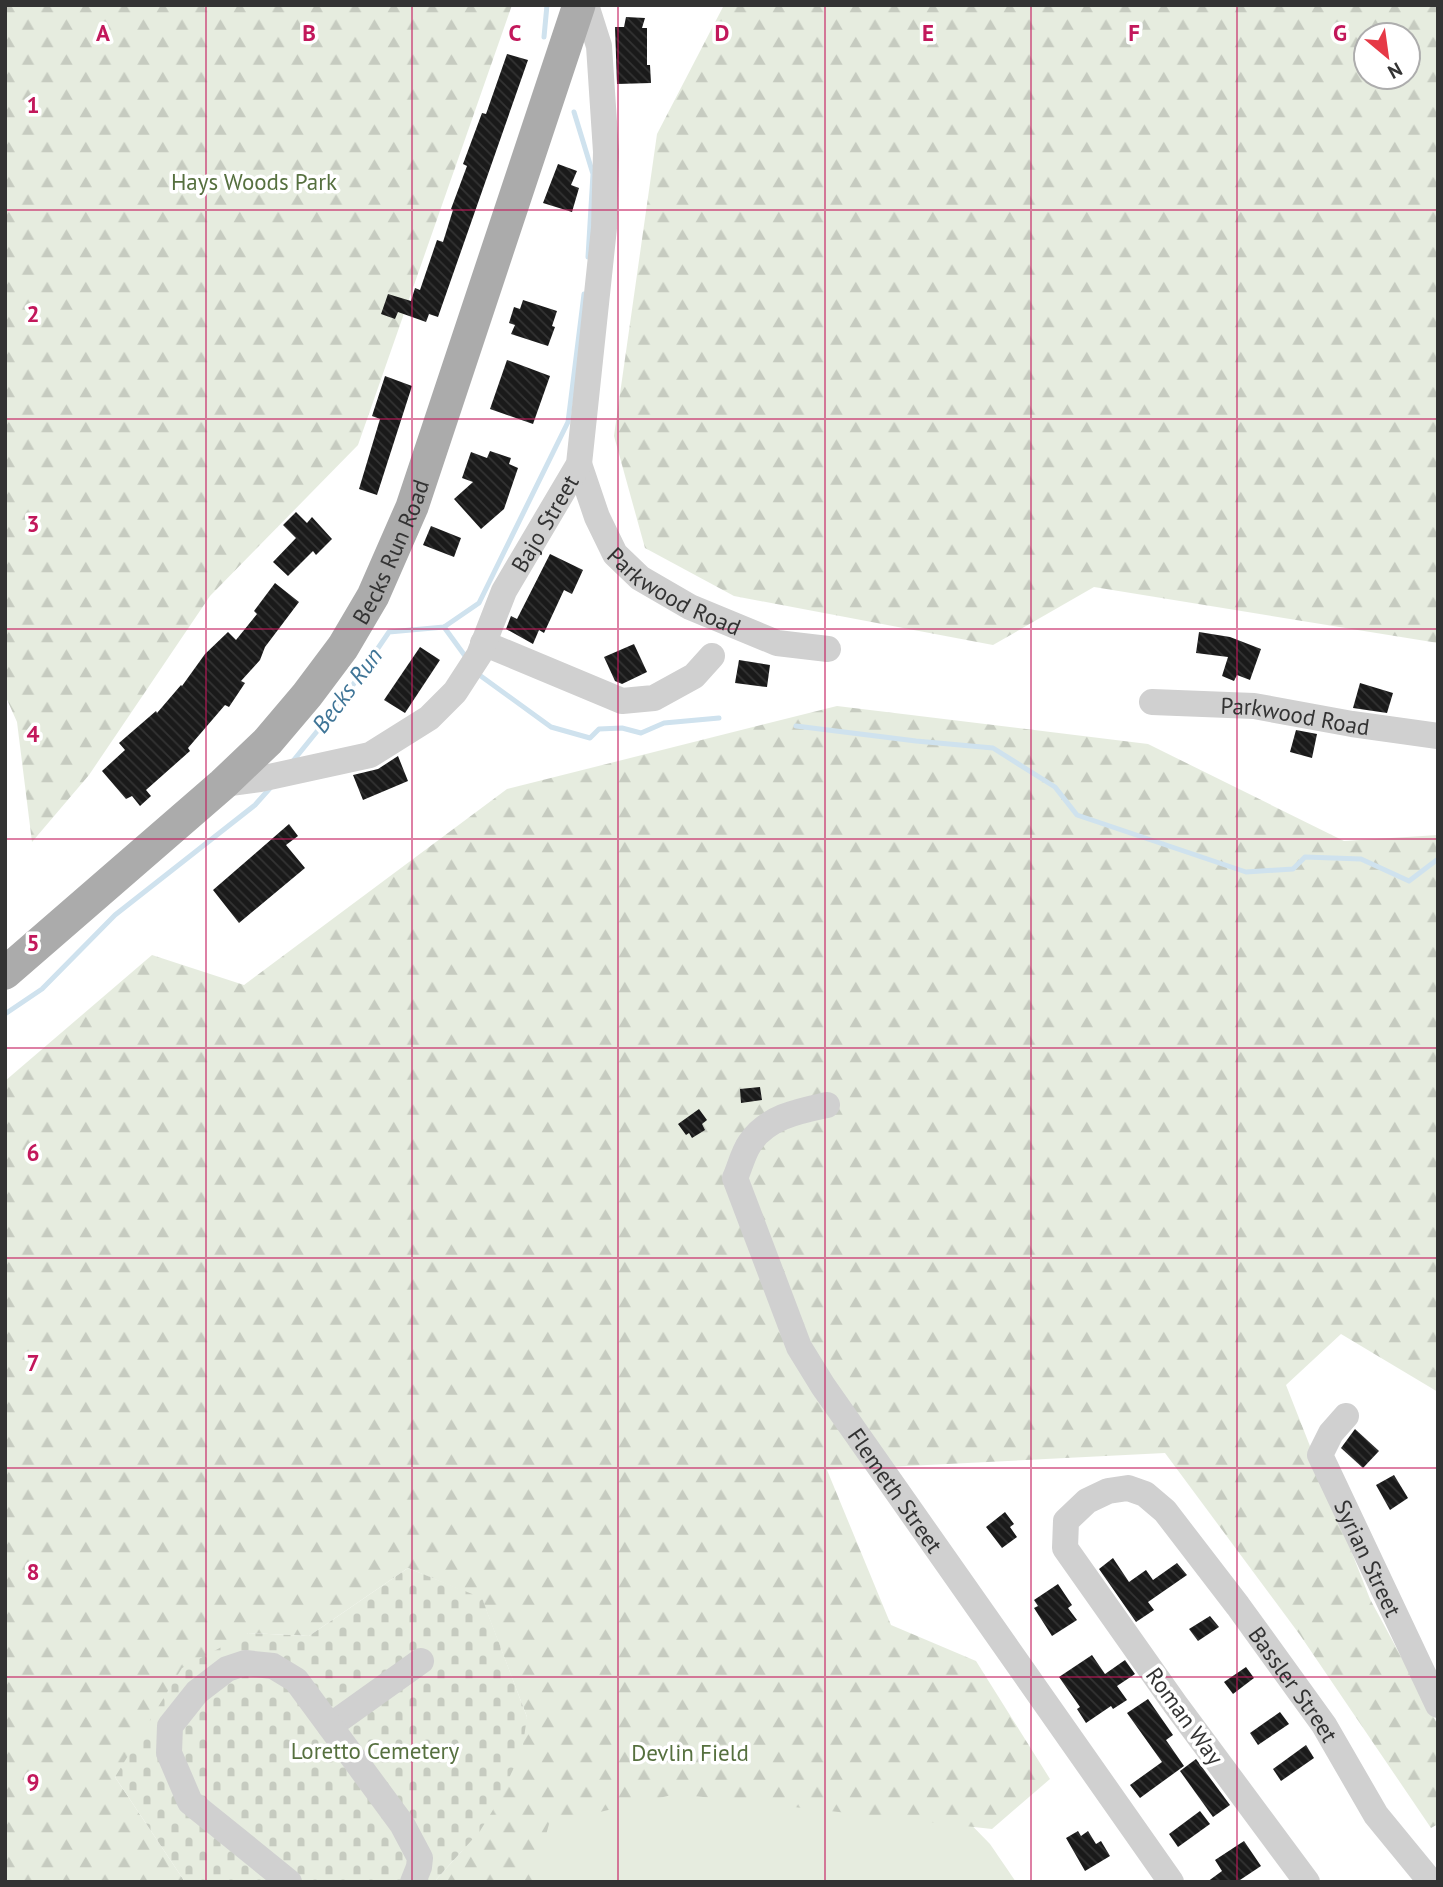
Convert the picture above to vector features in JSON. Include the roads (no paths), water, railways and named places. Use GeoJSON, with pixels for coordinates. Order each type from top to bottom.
{"type":"FeatureCollection","features":[{"type":"Feature","properties":{"kind":"main road","name":"Becks Run Road"},"geometry":{"type":"LineString","coordinates":[[5,973],[223,784],[268,741],[343,647],[373,596],[412,507],[579,5]]}},
{"type":"Feature","properties":{"kind":"street","name":"Bajo Street"},"geometry":{"type":"LineString","coordinates":[[223,784],[260,779],[370,755],[429,718],[455,692],[476,658],[505,591],[579,464],[604,228],[606,152],[599,46],[586,5]]}},
{"type":"Feature","properties":{"kind":"street","name":"Parkwood Road"},"geometry":{"type":"LineString","coordinates":[[579,464],[597,517],[615,554],[640,578],[690,607],[777,643],[828,649]]}},
{"type":"Feature","properties":{"kind":"street"},"geometry":{"type":"LineString","coordinates":[[476,658],[622,701],[654,698],[694,676],[712,656]]}},
{"type":"Feature","properties":{"kind":"street","name":"Parkwood Road"},"geometry":{"type":"LineString","coordinates":[[1152,702],[1254,706],[1438,736]]}},
{"type":"Feature","properties":{"kind":"street","name":"Flemeth Street"},"geometry":{"type":"LineString","coordinates":[[827,1105],[792,1113],[765,1127],[749,1144],[735,1178],[799,1347],[823,1386],[1171,1882]]}},
{"type":"Feature","properties":{"kind":"street","name":"Syrian Street"},"geometry":{"type":"LineString","coordinates":[[1346,1416],[1331,1433],[1320,1455],[1438,1705]]}},
{"type":"Feature","properties":{"kind":"street","name":"Bassler Street"},"geometry":{"type":"LineString","coordinates":[[1065,1548],[1066,1521],[1087,1500],[1108,1491],[1128,1488],[1145,1494],[1165,1511],[1324,1725],[1376,1815],[1431,1882]]}},
{"type":"Feature","properties":{"kind":"street","name":"Roman Way"},"geometry":{"type":"LineString","coordinates":[[1065,1548],[1175,1704],[1307,1882]]}},
{"type":"Feature","properties":{"kind":"street"},"geometry":{"type":"LineString","coordinates":[[330,1726],[421,1661]]}},
{"type":"Feature","properties":{"kind":"street"},"geometry":{"type":"LineString","coordinates":[[289,1882],[190,1802],[169,1753],[170,1726],[197,1692],[227,1670],[245,1663],[273,1666],[296,1680],[402,1824],[420,1858],[413,1882]]}},
{"type":"Feature","properties":{"kind":"waterway","name":"Becks Run"},"geometry":{"type":"LineString","coordinates":[[544,37],[547,5]]}},
{"type":"Feature","properties":{"kind":"waterway","name":"Becks Run"},"geometry":{"type":"LineString","coordinates":[[574,112],[593,174],[588,257]]}},
{"type":"Feature","properties":{"kind":"waterway","name":"Becks Run"},"geometry":{"type":"LineString","coordinates":[[293,761],[344,698],[389,632],[444,627],[479,603],[568,422],[584,294]]}},
{"type":"Feature","properties":{"kind":"waterway"},"geometry":{"type":"LineString","coordinates":[[444,627],[468,660]]}},
{"type":"Feature","properties":{"kind":"waterway"},"geometry":{"type":"LineString","coordinates":[[478,674],[551,727],[590,738],[599,729],[622,728],[641,733],[664,723],[719,718]]}},
{"type":"Feature","properties":{"kind":"waterway"},"geometry":{"type":"LineString","coordinates":[[796,726],[993,748],[1055,787],[1077,815],[1246,872],[1293,869],[1305,857],[1361,859],[1409,881],[1438,859]]}},
{"type":"Feature","properties":{"kind":"waterway","name":"Becks Run"},"geometry":{"type":"LineString","coordinates":[[5,1014],[42,989],[115,915],[255,805],[271,787]]}},
{"type":"Feature","properties":{"kind":"park label","name":"Hays Woods Park"},"geometry":{"type":"Point","coordinates":[254,181]}},
{"type":"Feature","properties":{"kind":"park label","name":"Loretto Cemetery"},"geometry":{"type":"Point","coordinates":[375,1750]}},
{"type":"Feature","properties":{"kind":"park label","name":"Devlin Field"},"geometry":{"type":"Point","coordinates":[690,1752]}}]}
